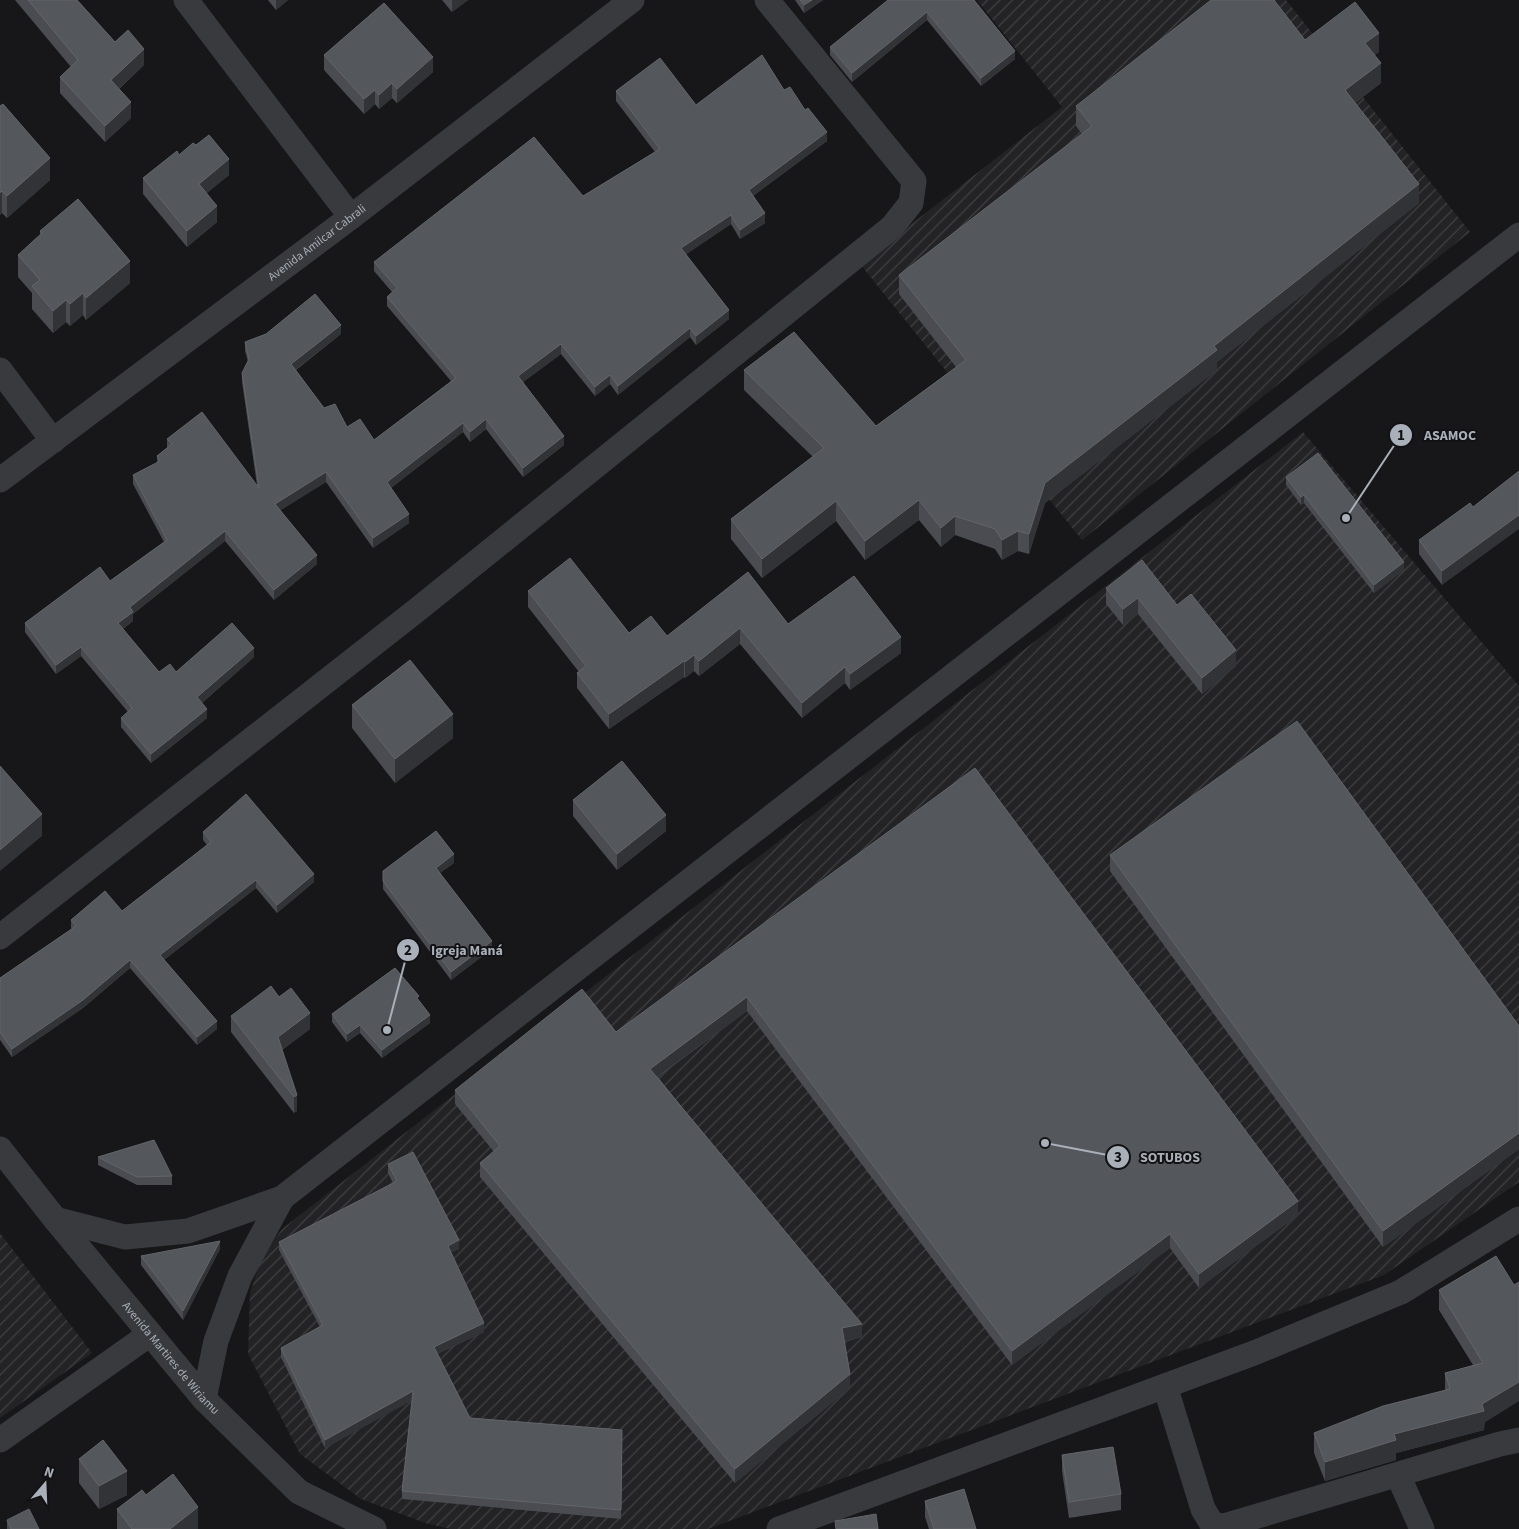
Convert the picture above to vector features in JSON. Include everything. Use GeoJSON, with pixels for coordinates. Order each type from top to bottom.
{"type":"FeatureCollection","features":[{"type":"Feature","properties":{"kind":"street"},"geometry":{"type":"LineString","coordinates":[[186,0],[351,217]]}},
{"type":"Feature","properties":{"kind":"street","name":"Avenida Amilcar Cabrali"},"geometry":{"type":"LineString","coordinates":[[0,480],[351,217],[632,0]]}},
{"type":"Feature","properties":{"kind":"street"},"geometry":{"type":"LineString","coordinates":[[0,937],[417,610],[892,227],[911,203],[914,181],[767,0]]}},
{"type":"Feature","properties":{"kind":"street"},"geometry":{"type":"LineString","coordinates":[[55,1220],[125,1237],[188,1231],[282,1198],[1519,235]]}},
{"type":"Feature","properties":{"kind":"street"},"geometry":{"type":"LineString","coordinates":[[0,370],[53,441]]}},
{"type":"Feature","properties":{"kind":"street","name":"Avenida Martires de Wiriamu"},"geometry":{"type":"LineString","coordinates":[[0,1149],[55,1220],[204,1399],[299,1492],[374,1529]]}},
{"type":"Feature","properties":{"kind":"street"},"geometry":{"type":"LineString","coordinates":[[204,1399],[216,1341],[240,1276],[282,1198]]}},
{"type":"Feature","properties":{"kind":"street"},"geometry":{"type":"LineString","coordinates":[[779,1529],[1164,1386],[1401,1292],[1519,1220]]}},
{"type":"Feature","properties":{"kind":"street"},"geometry":{"type":"LineString","coordinates":[[0,1440],[150,1334]]}},
{"type":"Feature","properties":{"kind":"street"},"geometry":{"type":"LineString","coordinates":[[1164,1386],[1202,1509],[1212,1524],[1224,1526],[1519,1440]]}},
{"type":"Feature","properties":{"kind":"street"},"geometry":{"type":"LineString","coordinates":[[1398,1475],[1422,1529]]}},
{"type":"Feature","properties":{"kind":"shaded area"},"geometry":{"type":"Polygon","coordinates":[[[977,0],[1286,0],[1470,232],[1082,540],[860,264],[1062,107],[977,0]]]}},
{"type":"Feature","properties":{"kind":"shaded area"},"geometry":{"type":"Polygon","coordinates":[[[1303,432],[1519,686],[1519,1182],[1384,1275],[708,1529],[450,1529],[425,1523],[361,1499],[300,1454],[248,1354],[250,1293],[261,1259],[282,1229],[1303,432]]]}},
{"type":"Feature","properties":{"kind":"shaded area"},"geometry":{"type":"Polygon","coordinates":[[[0,1233],[92,1353],[0,1418],[0,1233]]]}},
{"type":"Feature","properties":{"kind":"building"},"geometry":{"type":"Polygon","coordinates":[[[28,0],[77,0],[115,42],[128,30],[144,49],[111,80],[131,102],[105,126],[60,77],[78,60],[28,0]]]}},
{"type":"Feature","properties":{"kind":"building"},"geometry":{"type":"Polygon","coordinates":[[[800,0],[812,0],[804,5],[800,0]]]}},
{"type":"Feature","properties":{"kind":"building"},"geometry":{"type":"Polygon","coordinates":[[[888,0],[974,0],[1015,51],[981,78],[927,12],[852,73],[830,47],[888,0]]]}},
{"type":"Feature","properties":{"kind":"building"},"geometry":{"type":"Polygon","coordinates":[[[1211,0],[1274,0],[1305,40],[1355,2],[1379,33],[1365,43],[1381,63],[1345,90],[1419,184],[1214,346],[1217,350],[1045,483],[1029,534],[1018,531],[1002,540],[995,529],[955,516],[941,528],[919,500],[865,541],[836,501],[762,559],[731,519],[824,448],[744,370],[794,332],[876,426],[966,360],[899,275],[1092,126],[1076,106],[1211,0]]]}},
{"type":"Feature","properties":{"kind":"building"},"geometry":{"type":"Polygon","coordinates":[[[384,3],[433,57],[397,89],[392,83],[379,95],[375,90],[364,99],[324,55],[384,3]]]}},
{"type":"Feature","properties":{"kind":"building"},"geometry":{"type":"Polygon","coordinates":[[[762,55],[784,90],[790,87],[805,110],[808,108],[827,132],[749,190],[765,213],[740,230],[731,215],[681,248],[729,310],[696,336],[690,328],[618,386],[610,375],[595,387],[561,344],[518,376],[564,436],[523,468],[486,419],[470,432],[463,423],[387,482],[409,514],[373,538],[326,472],[275,504],[317,555],[274,590],[225,531],[130,607],[133,612],[118,623],[159,672],[170,664],[176,672],[232,623],[254,648],[197,697],[207,709],[151,754],[121,718],[132,708],[81,647],[56,665],[25,623],[100,567],[110,581],[167,540],[133,475],[160,461],[157,456],[172,444],[167,439],[202,412],[259,488],[242,373],[249,359],[245,342],[266,334],[315,294],[341,325],[291,364],[324,408],[335,404],[347,427],[360,419],[374,440],[456,378],[387,297],[397,288],[374,262],[534,137],[583,196],[660,149],[616,91],[660,58],[696,105],[762,55]]]}},
{"type":"Feature","properties":{"kind":"building"},"geometry":{"type":"Polygon","coordinates":[[[3,104],[50,158],[7,196],[2,191],[0,193],[0,106],[3,104]]]}},
{"type":"Feature","properties":{"kind":"building"},"geometry":{"type":"Polygon","coordinates":[[[209,135],[229,159],[199,184],[217,206],[187,231],[143,178],[177,151],[179,155],[193,143],[196,145],[209,135]]]}},
{"type":"Feature","properties":{"kind":"building"},"geometry":{"type":"Polygon","coordinates":[[[78,199],[130,261],[86,298],[83,293],[70,304],[66,300],[53,311],[32,286],[40,280],[18,255],[42,233],[40,231],[78,199]]]}},
{"type":"Feature","properties":{"kind":"building"},"geometry":{"type":"Polygon","coordinates":[[[1318,453],[1404,562],[1374,585],[1304,495],[1301,497],[1286,477],[1318,453]]]}},
{"type":"Feature","properties":{"kind":"building"},"geometry":{"type":"Polygon","coordinates":[[[1519,471],[1519,515],[1442,571],[1419,540],[1470,503],[1473,507],[1519,471]]]}},
{"type":"Feature","properties":{"kind":"building"},"geometry":{"type":"Polygon","coordinates":[[[570,558],[629,633],[651,616],[667,636],[748,572],[788,624],[854,576],[901,637],[850,674],[845,667],[802,703],[740,628],[699,661],[694,655],[609,714],[577,673],[586,666],[528,591],[570,558]]]}},
{"type":"Feature","properties":{"kind":"building"},"geometry":{"type":"Polygon","coordinates":[[[1142,560],[1177,605],[1191,594],[1236,650],[1202,678],[1138,598],[1123,609],[1106,588],[1142,560]]]}},
{"type":"Feature","properties":{"kind":"building"},"geometry":{"type":"Polygon","coordinates":[[[410,660],[453,714],[395,759],[352,705],[410,660]]]}},
{"type":"Feature","properties":{"kind":"building"},"geometry":{"type":"Polygon","coordinates":[[[1297,721],[1519,1026],[1519,1133],[1383,1231],[1110,855],[1297,721]]]}},
{"type":"Feature","properties":{"kind":"building"},"geometry":{"type":"Polygon","coordinates":[[[622,761],[666,815],[617,854],[573,800],[622,761]]]}},
{"type":"Feature","properties":{"kind":"building"},"geometry":{"type":"Polygon","coordinates":[[[0,766],[42,814],[0,850],[0,766]]]}},
{"type":"Feature","properties":{"kind":"building"},"geometry":{"type":"Polygon","coordinates":[[[975,768],[1298,1201],[1199,1274],[1170,1234],[1012,1351],[747,997],[650,1069],[862,1324],[842,1328],[850,1374],[735,1469],[480,1163],[500,1146],[455,1090],[582,989],[616,1032],[975,768]]]}},
{"type":"Feature","properties":{"kind":"building"},"geometry":{"type":"Polygon","coordinates":[[[246,794],[314,874],[277,905],[256,880],[160,955],[217,1021],[197,1037],[130,960],[83,1000],[12,1049],[0,1032],[0,978],[76,926],[71,920],[105,891],[122,911],[211,842],[203,832],[246,794]]]}},
{"type":"Feature","properties":{"kind":"building"},"geometry":{"type":"Polygon","coordinates":[[[436,831],[454,854],[436,868],[492,941],[451,972],[383,881],[383,871],[436,831]]]}},
{"type":"Feature","properties":{"kind":"building"},"geometry":{"type":"Polygon","coordinates":[[[395,968],[419,996],[417,998],[430,1015],[382,1050],[360,1025],[347,1034],[332,1014],[395,968]]]}},
{"type":"Feature","properties":{"kind":"building"},"geometry":{"type":"Polygon","coordinates":[[[271,986],[279,997],[291,988],[310,1013],[278,1037],[297,1095],[294,1097],[231,1016],[271,986]]]}},
{"type":"Feature","properties":{"kind":"building"},"geometry":{"type":"Polygon","coordinates":[[[154,1140],[172,1176],[137,1177],[98,1157],[154,1140]]]}},
{"type":"Feature","properties":{"kind":"building"},"geometry":{"type":"Polygon","coordinates":[[[413,1152],[459,1240],[448,1246],[484,1323],[434,1347],[470,1418],[622,1430],[621,1510],[402,1491],[413,1391],[325,1440],[281,1348],[323,1325],[279,1242],[397,1181],[388,1164],[413,1152]]]}},
{"type":"Feature","properties":{"kind":"building"},"geometry":{"type":"Polygon","coordinates":[[[220,1241],[183,1311],[141,1256],[220,1241]]]}},
{"type":"Feature","properties":{"kind":"building"},"geometry":{"type":"Polygon","coordinates":[[[1496,1256],[1514,1285],[1519,1282],[1519,1382],[1482,1404],[1484,1411],[1394,1434],[1396,1440],[1325,1462],[1314,1433],[1383,1406],[1450,1389],[1445,1373],[1483,1363],[1439,1290],[1496,1256]]]}},
{"type":"Feature","properties":{"kind":"building"},"geometry":{"type":"Polygon","coordinates":[[[103,1440],[127,1471],[99,1486],[79,1459],[103,1440]]]}},
{"type":"Feature","properties":{"kind":"building"},"geometry":{"type":"Polygon","coordinates":[[[1113,1447],[1121,1494],[1069,1502],[1062,1455],[1113,1447]]]}},
{"type":"Feature","properties":{"kind":"building"},"geometry":{"type":"Polygon","coordinates":[[[173,1474],[198,1507],[170,1529],[132,1529],[117,1509],[142,1490],[146,1495],[173,1474]]]}},
{"type":"Feature","properties":{"kind":"building"},"geometry":{"type":"Polygon","coordinates":[[[964,1489],[976,1529],[934,1529],[925,1501],[964,1489]]]}},
{"type":"Feature","properties":{"kind":"building"},"geometry":{"type":"Polygon","coordinates":[[[29,1509],[39,1529],[11,1529],[7,1520],[29,1509]]]}},
{"type":"Feature","properties":{"kind":"building"},"geometry":{"type":"Polygon","coordinates":[[[876,1514],[878,1529],[836,1529],[835,1521],[876,1514]]]}},
{"type":"Feature","properties":{"kind":"place","name":"ASAMOC"},"geometry":{"type":"Point","coordinates":[1346,518]}},
{"type":"Feature","properties":{"kind":"place","name":"Igreja Maná"},"geometry":{"type":"Point","coordinates":[387,1030]}},
{"type":"Feature","properties":{"kind":"place","name":"SOTUBOS"},"geometry":{"type":"Point","coordinates":[1045,1143]}}]}
